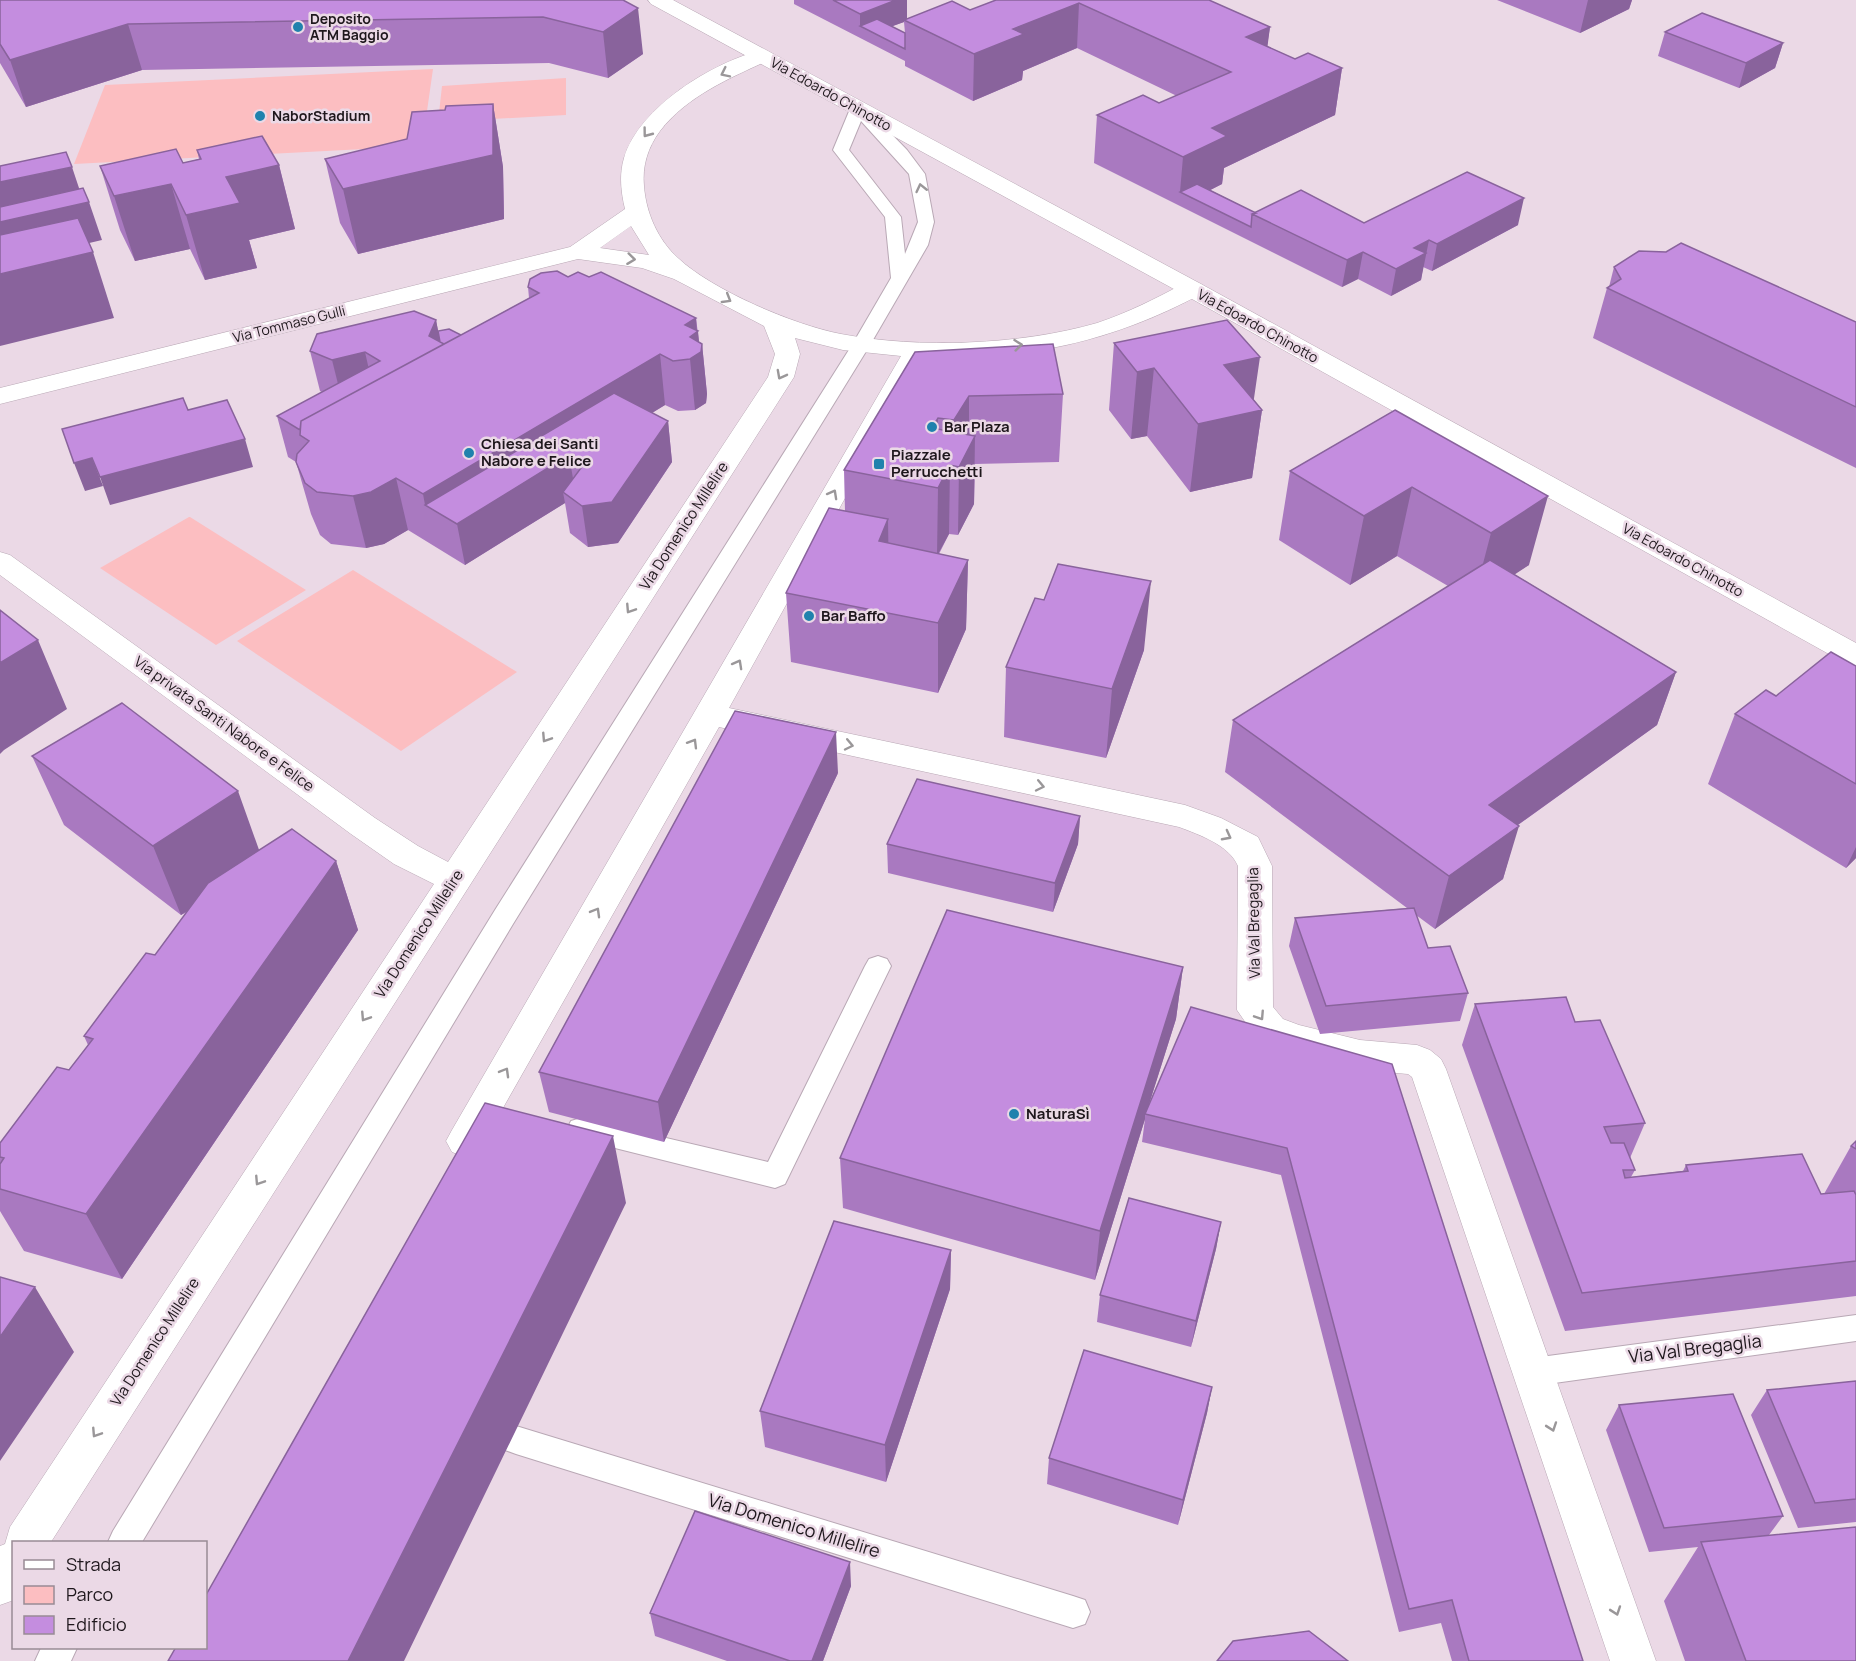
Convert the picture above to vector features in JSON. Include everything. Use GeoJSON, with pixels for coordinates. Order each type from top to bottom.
{"type":"FeatureCollection","features":[{"type":"Feature","properties":{"kind":"street","name":"Via Edoardo Chinotto"},"geometry":{"type":"LineString","coordinates":[[657,0],[1192,289],[1856,656]]}},
{"type":"Feature","properties":{"kind":"street"},"geometry":{"type":"LineString","coordinates":[[762,56],[723,73],[689,93],[659,118],[640,143],[631,186],[637,211],[650,238],[681,274],[742,309],[774,322],[861,345],[918,349],[1024,345],[1073,336],[1140,315],[1192,289]]}},
{"type":"Feature","properties":{"kind":"street","name":"Via Tommaso Gulli"},"geometry":{"type":"LineString","coordinates":[[0,396],[578,252],[637,211]]}},
{"type":"Feature","properties":{"kind":"street","name":"Via Tommaso Gulli"},"geometry":{"type":"LineString","coordinates":[[578,252],[646,261],[681,274]]}},
{"type":"Feature","properties":{"kind":"street","name":"Via Domenico Millelire"},"geometry":{"type":"LineString","coordinates":[[27,1541],[781,376],[789,358],[785,343],[774,322]]}},
{"type":"Feature","properties":{"kind":"street"},"geometry":{"type":"LineString","coordinates":[[451,1168],[500,1110],[710,715],[889,395],[918,349]]}},
{"type":"Feature","properties":{"kind":"street","name":"Via privata Santi Nabore e Felice"},"geometry":{"type":"LineString","coordinates":[[0,561],[363,826],[406,855],[453,880]]}},
{"type":"Feature","properties":{"kind":"street","name":"Via Val Bregaglia"},"geometry":{"type":"LineString","coordinates":[[710,715],[1185,817],[1209,826],[1246,846],[1255,866],[1255,1010],[1270,1029],[1294,1038],[1359,1055],[1417,1060],[1428,1069],[1633,1661]]}},
{"type":"Feature","properties":{"kind":"street"},"geometry":{"type":"LineString","coordinates":[[0,1582],[12,1565]]}},
{"type":"Feature","properties":{"kind":"lane"},"geometry":{"type":"LineString","coordinates":[[125,1541],[529,877],[861,345],[919,245],[926,222],[919,180],[901,153],[858,109],[841,150],[893,217],[899,276]]}},
{"type":"Feature","properties":{"kind":"lane"},"geometry":{"type":"LineString","coordinates":[[561,1124],[775,1176],[878,966]]}},
{"type":"Feature","properties":{"kind":"lane","name":"Via Val Bregaglia"},"geometry":{"type":"LineString","coordinates":[[1533,1371],[1856,1328]]}},
{"type":"Feature","properties":{"kind":"lane","name":"Via Domenico Millelire"},"geometry":{"type":"LineString","coordinates":[[516,1440],[1073,1612]]}},
{"type":"Feature","properties":{"kind":"green space","name":"NaborStadium"},"geometry":{"type":"Polygon","coordinates":[[[433,69],[422,146],[74,164],[105,85],[433,69]]]}},
{"type":"Feature","properties":{"kind":"green space"},"geometry":{"type":"Polygon","coordinates":[[[566,78],[566,115],[438,122],[442,86],[566,78]]]}},
{"type":"Feature","properties":{"kind":"green space"},"geometry":{"type":"Polygon","coordinates":[[[189,517],[306,590],[216,645],[100,568],[189,517]]]}},
{"type":"Feature","properties":{"kind":"green space"},"geometry":{"type":"Polygon","coordinates":[[[353,570],[517,672],[401,751],[237,641],[353,570]]]}},
{"type":"Feature","properties":{"kind":"building"},"geometry":{"type":"Polygon","coordinates":[[[0,0],[623,0],[638,8],[603,32],[543,17],[128,24],[10,60],[0,44],[0,0]]]}},
{"type":"Feature","properties":{"kind":"building"},"geometry":{"type":"Polygon","coordinates":[[[833,0],[896,0],[860,14],[833,0]]]}},
{"type":"Feature","properties":{"kind":"building"},"geometry":{"type":"Polygon","coordinates":[[[996,0],[1209,0],[1270,27],[1246,37],[1295,59],[1308,53],[1342,68],[1212,128],[1227,136],[1183,157],[1097,115],[1143,95],[1159,103],[1231,72],[1079,3],[1013,29],[1024,34],[974,54],[904,20],[952,1],[970,10],[996,0]]]}},
{"type":"Feature","properties":{"kind":"building"},"geometry":{"type":"Polygon","coordinates":[[[1702,13],[1783,43],[1746,63],[1665,32],[1702,13]]]}},
{"type":"Feature","properties":{"kind":"building"},"geometry":{"type":"Polygon","coordinates":[[[877,19],[905,33],[905,49],[860,26],[877,19]]]}},
{"type":"Feature","properties":{"kind":"building"},"geometry":{"type":"Polygon","coordinates":[[[493,104],[493,155],[343,189],[325,159],[407,139],[412,112],[445,110],[446,106],[493,104]]]}},
{"type":"Feature","properties":{"kind":"building"},"geometry":{"type":"Polygon","coordinates":[[[262,136],[279,165],[226,177],[240,203],[186,215],[171,184],[114,196],[100,166],[176,149],[183,163],[201,159],[197,150],[262,136]]]}},
{"type":"Feature","properties":{"kind":"building"},"geometry":{"type":"Polygon","coordinates":[[[66,152],[72,167],[0,182],[0,166],[66,152]]]}},
{"type":"Feature","properties":{"kind":"building"},"geometry":{"type":"Polygon","coordinates":[[[1467,172],[1524,198],[1437,244],[1429,240],[1414,248],[1426,253],[1396,269],[1363,252],[1347,260],[1252,214],[1301,190],[1364,223],[1467,172]]]}},
{"type":"Feature","properties":{"kind":"building"},"geometry":{"type":"Polygon","coordinates":[[[1197,184],[1256,213],[1252,214],[1251,227],[1180,192],[1197,184]]]}},
{"type":"Feature","properties":{"kind":"building"},"geometry":{"type":"Polygon","coordinates":[[[83,188],[89,202],[0,222],[0,207],[83,188]]]}},
{"type":"Feature","properties":{"kind":"building"},"geometry":{"type":"Polygon","coordinates":[[[78,218],[93,252],[0,274],[0,235],[78,218]]]}},
{"type":"Feature","properties":{"kind":"building"},"geometry":{"type":"Polygon","coordinates":[[[1681,243],[1856,322],[1856,407],[1607,288],[1621,279],[1614,267],[1639,251],[1666,252],[1681,243]]]}},
{"type":"Feature","properties":{"kind":"building"},"geometry":{"type":"Polygon","coordinates":[[[557,271],[568,277],[578,272],[589,277],[601,272],[696,318],[685,325],[698,331],[690,337],[702,344],[701,352],[690,359],[673,361],[660,354],[423,494],[396,478],[371,492],[353,496],[317,492],[305,483],[296,462],[297,454],[309,441],[300,435],[301,421],[539,293],[528,287],[530,279],[541,273],[557,271]]]}},
{"type":"Feature","properties":{"kind":"building"},"geometry":{"type":"Polygon","coordinates":[[[414,311],[436,320],[429,336],[444,344],[301,421],[300,430],[277,416],[380,361],[365,352],[332,360],[310,351],[317,334],[414,311]]]}},
{"type":"Feature","properties":{"kind":"building"},"geometry":{"type":"Polygon","coordinates":[[[1227,320],[1260,357],[1224,365],[1262,410],[1198,424],[1154,368],[1137,372],[1114,343],[1227,320]]]}},
{"type":"Feature","properties":{"kind":"building"},"geometry":{"type":"Polygon","coordinates":[[[449,329],[461,335],[444,344],[440,342],[438,331],[449,329]]]}},
{"type":"Feature","properties":{"kind":"building"},"geometry":{"type":"Polygon","coordinates":[[[1053,344],[1063,394],[969,396],[954,420],[938,418],[932,428],[975,436],[959,467],[950,465],[938,488],[844,470],[915,352],[1053,344]]]}},
{"type":"Feature","properties":{"kind":"building"},"geometry":{"type":"Polygon","coordinates":[[[614,393],[668,421],[612,502],[582,506],[563,492],[584,464],[569,455],[457,524],[425,505],[614,393]]]}},
{"type":"Feature","properties":{"kind":"building"},"geometry":{"type":"Polygon","coordinates":[[[183,398],[188,410],[227,400],[245,439],[100,477],[92,458],[74,463],[62,429],[183,398]]]}},
{"type":"Feature","properties":{"kind":"building"},"geometry":{"type":"Polygon","coordinates":[[[1395,410],[1548,496],[1491,533],[1412,487],[1364,516],[1290,471],[1395,410]]]}},
{"type":"Feature","properties":{"kind":"building"},"geometry":{"type":"Polygon","coordinates":[[[829,508],[888,519],[879,541],[968,560],[938,623],[786,593],[829,508]]]}},
{"type":"Feature","properties":{"kind":"building"},"geometry":{"type":"Polygon","coordinates":[[[1490,560],[1676,672],[1489,805],[1519,826],[1449,876],[1233,720],[1490,560]]]}},
{"type":"Feature","properties":{"kind":"building"},"geometry":{"type":"Polygon","coordinates":[[[1058,564],[1151,581],[1112,689],[1006,667],[1035,598],[1044,600],[1058,564]]]}},
{"type":"Feature","properties":{"kind":"building"},"geometry":{"type":"Polygon","coordinates":[[[0,610],[38,640],[0,663],[0,610]]]}},
{"type":"Feature","properties":{"kind":"building"},"geometry":{"type":"Polygon","coordinates":[[[1831,652],[1856,666],[1856,784],[1735,714],[1766,690],[1776,696],[1831,652]]]}},
{"type":"Feature","properties":{"kind":"building"},"geometry":{"type":"Polygon","coordinates":[[[122,703],[238,791],[153,846],[32,756],[122,703]]]}},
{"type":"Feature","properties":{"kind":"building"},"geometry":{"type":"Polygon","coordinates":[[[735,711],[836,732],[658,1102],[539,1072],[735,711]]]}},
{"type":"Feature","properties":{"kind":"building"},"geometry":{"type":"Polygon","coordinates":[[[917,779],[1080,816],[1055,883],[887,844],[917,779]]]}},
{"type":"Feature","properties":{"kind":"building"},"geometry":{"type":"Polygon","coordinates":[[[292,829],[336,861],[86,1214],[0,1189],[0,1164],[4,1158],[0,1157],[0,1143],[57,1067],[69,1070],[93,1039],[84,1036],[146,953],[155,955],[208,883],[292,829]]]}},
{"type":"Feature","properties":{"kind":"building"},"geometry":{"type":"Polygon","coordinates":[[[1414,908],[1428,948],[1450,946],[1468,993],[1326,1006],[1295,918],[1414,908]]]}},
{"type":"Feature","properties":{"kind":"building","name":"NaturaSì"},"geometry":{"type":"Polygon","coordinates":[[[947,910],[1183,967],[1100,1231],[840,1158],[947,910]]]}},
{"type":"Feature","properties":{"kind":"building"},"geometry":{"type":"Polygon","coordinates":[[[1566,997],[1575,1022],[1600,1020],[1645,1123],[1604,1127],[1611,1143],[1624,1143],[1635,1170],[1623,1170],[1625,1178],[1688,1171],[1686,1165],[1802,1154],[1821,1194],[1854,1191],[1856,1195],[1856,1261],[1582,1293],[1475,1004],[1566,997]]]}},
{"type":"Feature","properties":{"kind":"building"},"geometry":{"type":"Polygon","coordinates":[[[1191,1007],[1392,1064],[1583,1661],[1469,1661],[1452,1600],[1409,1609],[1287,1148],[1145,1114],[1191,1007]]]}},
{"type":"Feature","properties":{"kind":"building"},"geometry":{"type":"Polygon","coordinates":[[[485,1103],[613,1136],[348,1661],[168,1661],[175,1649],[207,1649],[207,1593],[485,1103]]]}},
{"type":"Feature","properties":{"kind":"building"},"geometry":{"type":"Polygon","coordinates":[[[1129,1198],[1221,1222],[1196,1321],[1100,1295],[1129,1198]]]}},
{"type":"Feature","properties":{"kind":"building"},"geometry":{"type":"Polygon","coordinates":[[[834,1221],[951,1250],[885,1445],[760,1411],[834,1221]]]}},
{"type":"Feature","properties":{"kind":"building"},"geometry":{"type":"Polygon","coordinates":[[[0,1277],[35,1287],[0,1337],[0,1277]]]}},
{"type":"Feature","properties":{"kind":"building"},"geometry":{"type":"Polygon","coordinates":[[[1084,1350],[1212,1387],[1183,1500],[1049,1458],[1084,1350]]]}},
{"type":"Feature","properties":{"kind":"building"},"geometry":{"type":"Polygon","coordinates":[[[1856,1381],[1856,1499],[1815,1503],[1767,1390],[1856,1381]]]}},
{"type":"Feature","properties":{"kind":"building"},"geometry":{"type":"Polygon","coordinates":[[[1733,1394],[1783,1516],[1664,1528],[1619,1405],[1733,1394]]]}},
{"type":"Feature","properties":{"kind":"building"},"geometry":{"type":"Polygon","coordinates":[[[695,1511],[850,1562],[812,1661],[790,1661],[650,1613],[695,1511]]]}},
{"type":"Feature","properties":{"kind":"building"},"geometry":{"type":"Polygon","coordinates":[[[1856,1527],[1856,1661],[1746,1661],[1701,1542],[1856,1527]]]}},
{"type":"Feature","properties":{"kind":"building"},"geometry":{"type":"Polygon","coordinates":[[[1309,1631],[1348,1661],[1217,1661],[1233,1641],[1309,1631]]]}},
{"type":"Feature","properties":{"kind":"place","name":"Deposito ATM Baggio"},"geometry":{"type":"Point","coordinates":[298,27]}},
{"type":"Feature","properties":{"kind":"place","name":"NaborStadium"},"geometry":{"type":"Point","coordinates":[260,116]}},
{"type":"Feature","properties":{"kind":"place","name":"Bar Plaza"},"geometry":{"type":"Point","coordinates":[932,427]}},
{"type":"Feature","properties":{"kind":"place","name":"Chiesa dei Santi Nabore e Felice"},"geometry":{"type":"Point","coordinates":[469,453]}},
{"type":"Feature","properties":{"kind":"place","name":"Piazzale Perrucchetti"},"geometry":{"type":"Point","coordinates":[879,464]}},
{"type":"Feature","properties":{"kind":"place","name":"Bar Baffo"},"geometry":{"type":"Point","coordinates":[809,616]}},
{"type":"Feature","properties":{"kind":"place","name":"NaturaSì"},"geometry":{"type":"Point","coordinates":[1014,1114]}}]}
